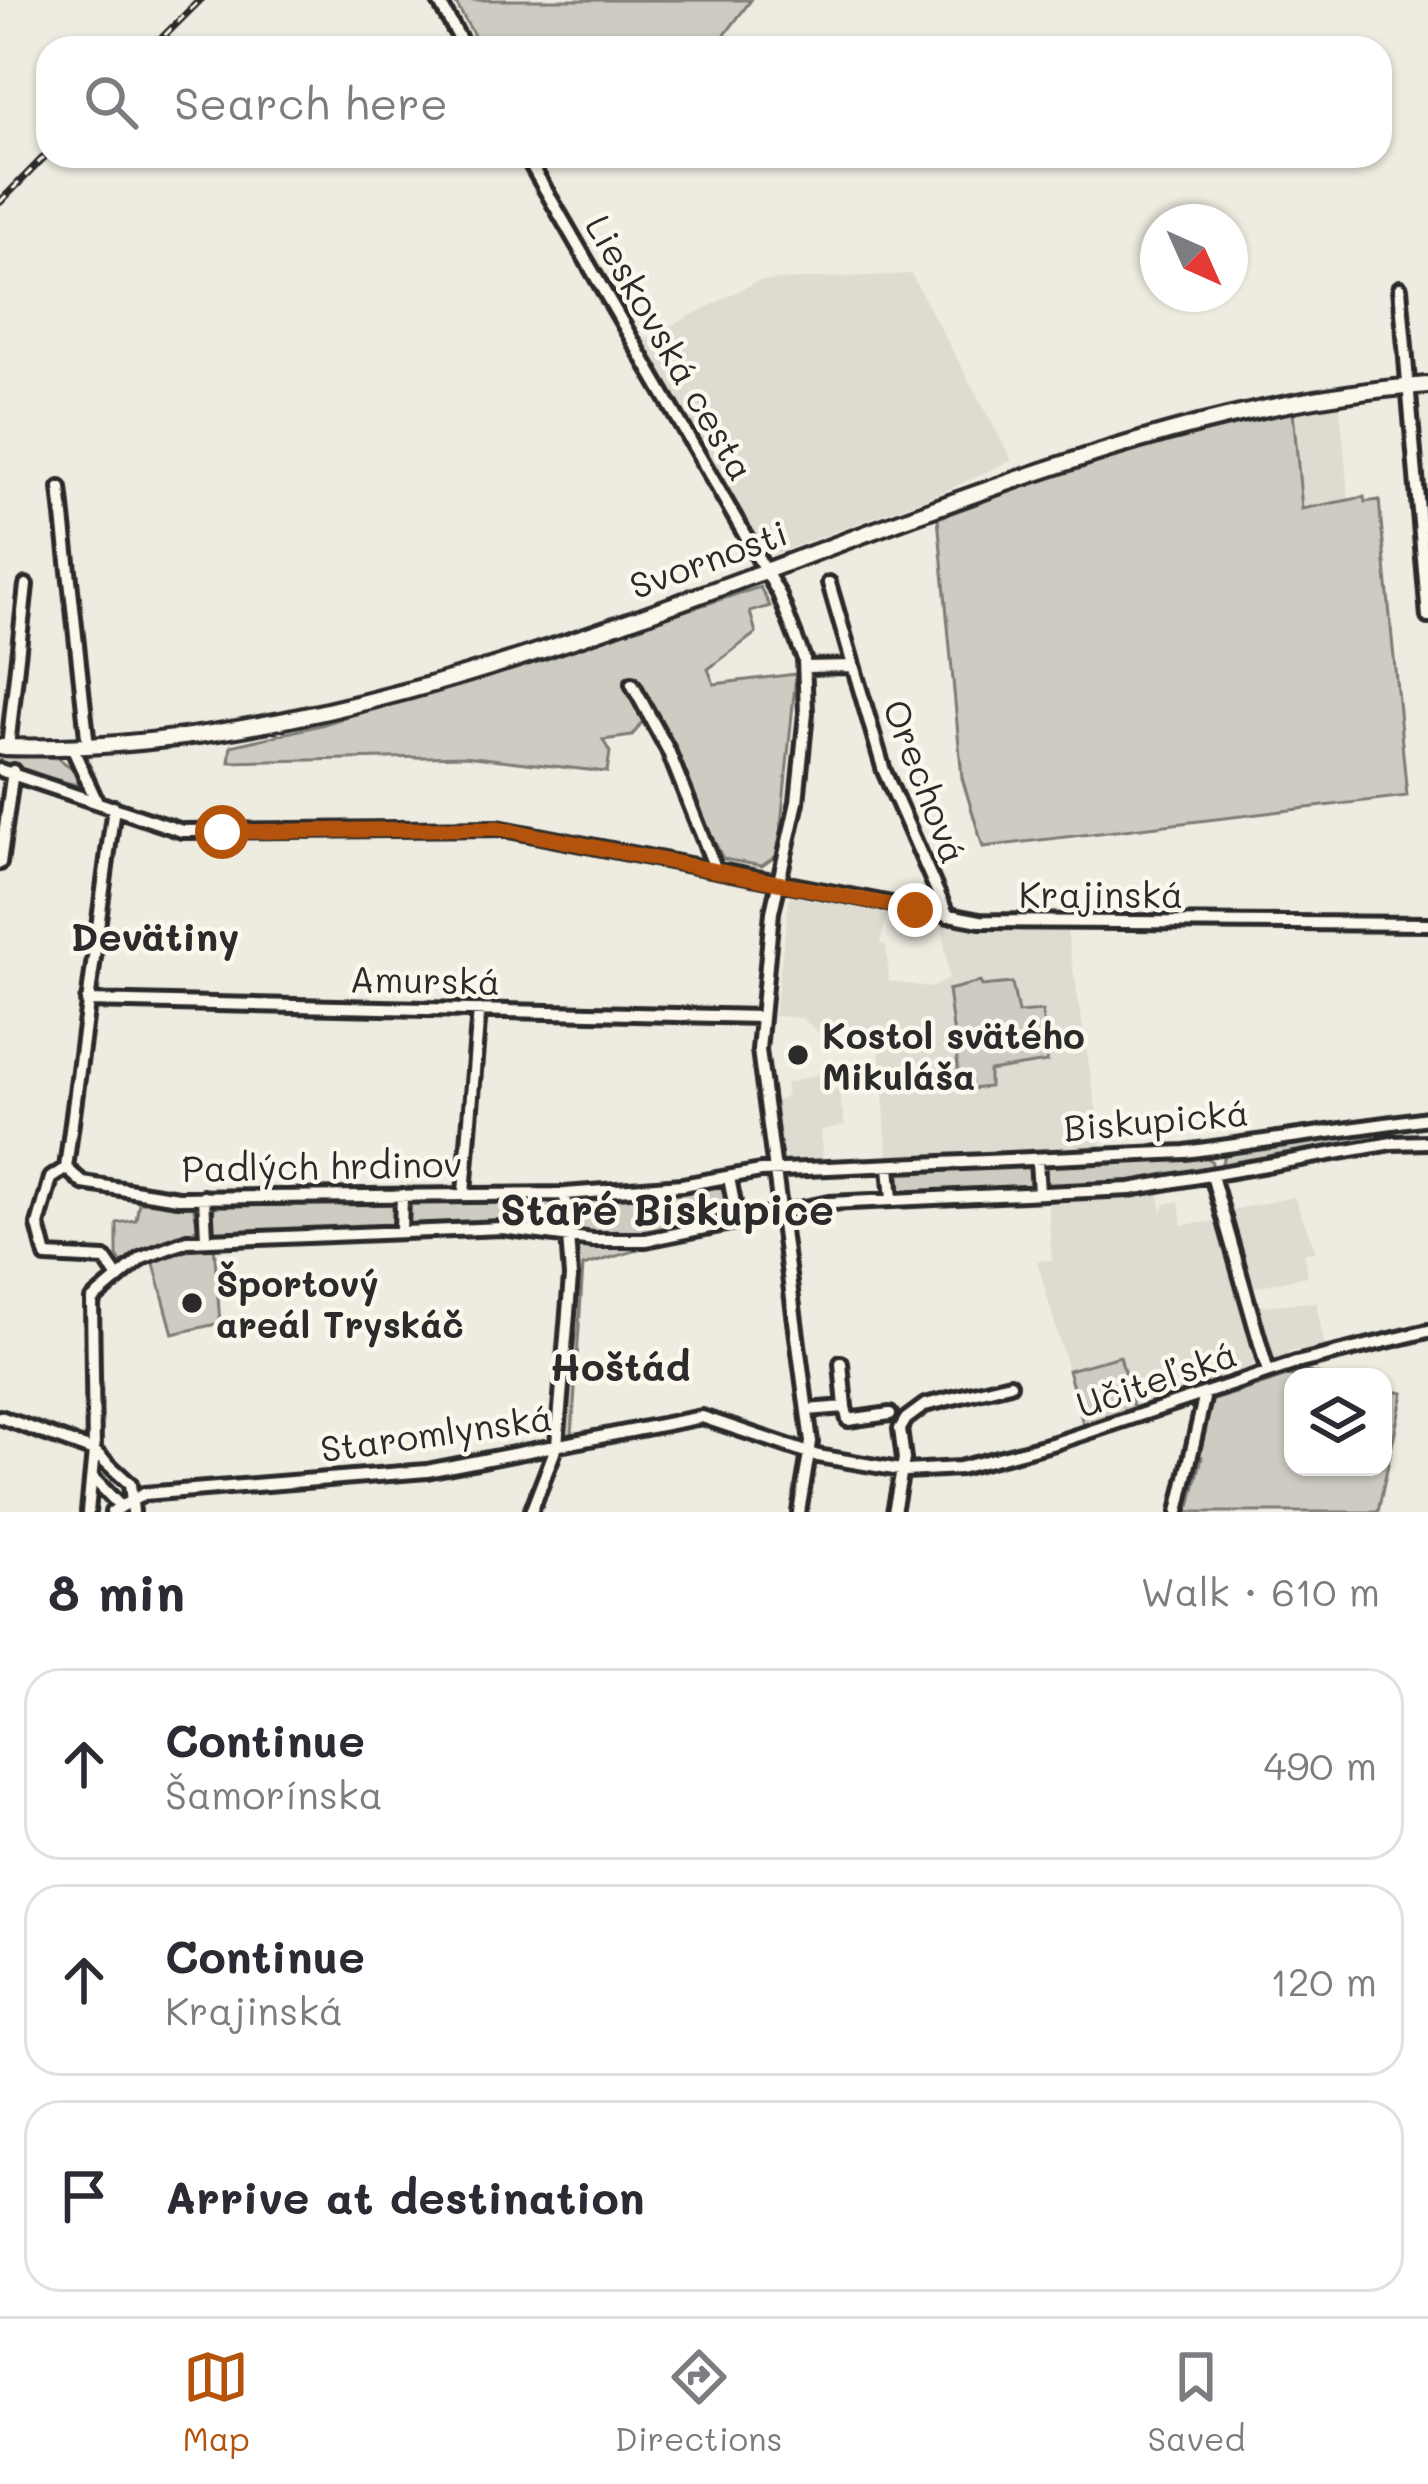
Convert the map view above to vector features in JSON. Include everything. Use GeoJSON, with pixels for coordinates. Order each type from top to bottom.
{"type":"FeatureCollection","features":[{"type":"Feature","properties":{"kind":"main road","name":"Svornosti"},"geometry":{"type":"LineString","coordinates":[[4,747],[189,739],[321,714],[627,619],[1203,419],[1307,398],[1428,385]]}},
{"type":"Feature","properties":{"kind":"street"},"geometry":{"type":"LineString","coordinates":[[438,0],[458,36]]}},
{"type":"Feature","properties":{"kind":"street","name":"Lieskovská cesta"},"geometry":{"type":"LineString","coordinates":[[533,168],[788,612],[805,667],[802,765],[778,883],[759,1050],[812,1455],[799,1512]]}},
{"type":"Feature","properties":{"kind":"street"},"geometry":{"type":"LineString","coordinates":[[1400,288],[1428,616]]}},
{"type":"Feature","properties":{"kind":"street"},"geometry":{"type":"LineString","coordinates":[[60,488],[80,747],[95,800]]}},
{"type":"Feature","properties":{"kind":"street","name":"Orechová"},"geometry":{"type":"LineString","coordinates":[[830,583],[886,775],[948,916]]}},
{"type":"Feature","properties":{"kind":"street"},"geometry":{"type":"LineString","coordinates":[[4,747],[26,585]]}},
{"type":"Feature","properties":{"kind":"street","name":"Orechová"},"geometry":{"type":"LineString","coordinates":[[805,667],[852,666]]}},
{"type":"Feature","properties":{"kind":"street"},"geometry":{"type":"LineString","coordinates":[[632,684],[668,750],[716,868]]}},
{"type":"Feature","properties":{"kind":"street"},"geometry":{"type":"LineString","coordinates":[[0,863],[6,770]]}},
{"type":"Feature","properties":{"kind":"street","name":"Krajinská"},"geometry":{"type":"LineString","coordinates":[[6,770],[202,833],[490,827],[948,916],[1043,925],[1428,923]]}},
{"type":"Feature","properties":{"kind":"street"},"geometry":{"type":"LineString","coordinates":[[114,807],[66,1168],[51,1178],[38,1238],[43,1252],[67,1261],[105,1259],[116,1275]]}},
{"type":"Feature","properties":{"kind":"street","name":"Amurská"},"geometry":{"type":"LineString","coordinates":[[87,1001],[761,1017]]}},
{"type":"Feature","properties":{"kind":"street"},"geometry":{"type":"LineString","coordinates":[[464,1193],[478,1010]]}},
{"type":"Feature","properties":{"kind":"street","name":"Biskupická"},"geometry":{"type":"LineString","coordinates":[[775,1171],[1214,1148],[1428,1118]]}},
{"type":"Feature","properties":{"kind":"street"},"geometry":{"type":"LineString","coordinates":[[1388,1120],[1392,1143]]}},
{"type":"Feature","properties":{"kind":"street","name":"Biskupická"},"geometry":{"type":"LineString","coordinates":[[782,1211],[892,1199],[1217,1178],[1392,1143],[1428,1142]]}},
{"type":"Feature","properties":{"kind":"street"},"geometry":{"type":"LineString","coordinates":[[1214,1148],[1217,1178],[1268,1372]]}},
{"type":"Feature","properties":{"kind":"street"},"geometry":{"type":"LineString","coordinates":[[1036,1160],[1039,1192]]}},
{"type":"Feature","properties":{"kind":"street"},"geometry":{"type":"LineString","coordinates":[[889,1167],[892,1199]]}},
{"type":"Feature","properties":{"kind":"street","name":"Padlých hrdinov"},"geometry":{"type":"LineString","coordinates":[[66,1168],[82,1183],[155,1196],[204,1197],[565,1194],[775,1171]]}},
{"type":"Feature","properties":{"kind":"street"},"geometry":{"type":"LineString","coordinates":[[729,1178],[738,1222]]}},
{"type":"Feature","properties":{"kind":"street"},"geometry":{"type":"LineString","coordinates":[[531,1512],[557,1445],[571,1277],[565,1194]]}},
{"type":"Feature","properties":{"kind":"street"},"geometry":{"type":"LineString","coordinates":[[401,1232],[402,1195]]}},
{"type":"Feature","properties":{"kind":"street"},"geometry":{"type":"LineString","coordinates":[[204,1197],[206,1237]]}},
{"type":"Feature","properties":{"kind":"street","name":"Padlých hrdinov"},"geometry":{"type":"LineString","coordinates":[[94,1451],[90,1310],[96,1293],[116,1275],[156,1251],[206,1237],[502,1228],[646,1240],[782,1211]]}},
{"type":"Feature","properties":{"kind":"street","name":"Učiteľská"},"geometry":{"type":"LineString","coordinates":[[812,1455],[902,1471],[984,1464],[1268,1372],[1428,1331]]}},
{"type":"Feature","properties":{"kind":"street"},"geometry":{"type":"LineString","coordinates":[[841,1364],[848,1420],[890,1414]]}},
{"type":"Feature","properties":{"kind":"street"},"geometry":{"type":"LineString","coordinates":[[894,1512],[902,1471],[900,1429],[917,1408],[1010,1384]]}},
{"type":"Feature","properties":{"kind":"street"},"geometry":{"type":"LineString","coordinates":[[1178,1512],[1205,1394]]}},
{"type":"Feature","properties":{"kind":"street"},"geometry":{"type":"LineString","coordinates":[[807,1410],[845,1407]]}},
{"type":"Feature","properties":{"kind":"street"},"geometry":{"type":"LineString","coordinates":[[0,1417],[94,1451],[130,1484],[133,1505],[116,1509],[93,1478]]}},
{"type":"Feature","properties":{"kind":"street","name":"Staromlynská"},"geometry":{"type":"LineString","coordinates":[[133,1505],[413,1473],[702,1417],[812,1455]]}},
{"type":"Feature","properties":{"kind":"street"},"geometry":{"type":"LineString","coordinates":[[88,1512],[94,1451]]}},
{"type":"Feature","properties":{"kind":"shaded area"},"geometry":{"type":"Polygon","coordinates":[[[454,0],[751,0],[724,36],[474,36],[454,0]]]}},
{"type":"Feature","properties":{"kind":"shaded area"},"geometry":{"type":"Polygon","coordinates":[[[911,274],[1012,460],[943,492],[752,562],[633,355],[644,340],[758,281],[911,274]]]}},
{"type":"Feature","properties":{"kind":"shaded area"},"geometry":{"type":"Polygon","coordinates":[[[1340,406],[1349,502],[1302,509],[1293,411],[1340,406]]]}},
{"type":"Feature","properties":{"kind":"shaded area"},"geometry":{"type":"Polygon","coordinates":[[[1293,411],[1302,509],[1364,497],[1365,502],[1379,500],[1407,796],[983,847],[962,778],[938,518],[1105,457],[1293,411]]]}},
{"type":"Feature","properties":{"kind":"shaded area"},"geometry":{"type":"Polygon","coordinates":[[[760,587],[770,606],[750,612],[756,633],[708,669],[714,684],[796,674],[778,855],[762,866],[723,859],[642,693],[643,685],[636,685],[643,721],[632,736],[603,740],[610,752],[607,772],[464,756],[229,762],[231,746],[321,725],[760,587]]]}},
{"type":"Feature","properties":{"kind":"shaded area"},"geometry":{"type":"Polygon","coordinates":[[[0,754],[58,758],[76,771],[77,785],[0,765],[0,754]]]}},
{"type":"Feature","properties":{"kind":"shaded area"},"geometry":{"type":"Polygon","coordinates":[[[790,895],[887,914],[880,944],[886,945],[889,981],[932,988],[949,978],[942,924],[1067,932],[1103,1150],[888,1160],[878,1029],[823,1027],[822,1036],[802,1018],[774,1016],[790,895]]]}},
{"type":"Feature","properties":{"kind":"shaded area"},"geometry":{"type":"Polygon","coordinates":[[[980,982],[982,986],[1012,983],[1018,1013],[1042,1011],[1047,1062],[989,1071],[989,1087],[961,1090],[948,990],[980,982]]]}},
{"type":"Feature","properties":{"kind":"shaded area"},"geometry":{"type":"Polygon","coordinates":[[[819,1074],[821,1093],[838,1089],[845,1125],[821,1130],[823,1163],[784,1166],[774,1103],[787,1096],[785,1084],[819,1074]]]}},
{"type":"Feature","properties":{"kind":"shaded area"},"geometry":{"type":"Polygon","coordinates":[[[1381,1127],[1384,1141],[1224,1169],[1222,1162],[1227,1151],[1381,1127]]]}},
{"type":"Feature","properties":{"kind":"shaded area"},"geometry":{"type":"Polygon","coordinates":[[[1203,1154],[1212,1162],[1211,1173],[1173,1182],[1044,1188],[1047,1164],[1203,1154]]]}},
{"type":"Feature","properties":{"kind":"shaded area"},"geometry":{"type":"Polygon","coordinates":[[[1028,1165],[1034,1181],[1031,1190],[900,1195],[899,1170],[1028,1165]]]}},
{"type":"Feature","properties":{"kind":"shaded area"},"geometry":{"type":"Polygon","coordinates":[[[722,1183],[731,1219],[630,1237],[572,1231],[575,1197],[722,1183]]]}},
{"type":"Feature","properties":{"kind":"shaded area"},"geometry":{"type":"Polygon","coordinates":[[[1159,1194],[1162,1214],[1165,1204],[1179,1201],[1182,1225],[1217,1221],[1257,1359],[1251,1370],[1134,1410],[1120,1356],[1068,1370],[1037,1261],[1052,1260],[1048,1204],[1159,1194]]]}},
{"type":"Feature","properties":{"kind":"shaded area"},"geometry":{"type":"Polygon","coordinates":[[[1294,1197],[1316,1251],[1304,1254],[1307,1276],[1250,1288],[1228,1211],[1294,1197]]]}},
{"type":"Feature","properties":{"kind":"shaded area"},"geometry":{"type":"Polygon","coordinates":[[[393,1199],[398,1224],[392,1228],[218,1234],[211,1229],[215,1202],[393,1199]]]}},
{"type":"Feature","properties":{"kind":"shaded area"},"geometry":{"type":"Polygon","coordinates":[[[409,1199],[560,1199],[563,1224],[555,1230],[512,1225],[412,1227],[406,1220],[409,1199]]]}},
{"type":"Feature","properties":{"kind":"shaded area"},"geometry":{"type":"Polygon","coordinates":[[[139,1202],[193,1204],[198,1228],[124,1267],[117,1256],[117,1223],[136,1220],[139,1202]]]}},
{"type":"Feature","properties":{"kind":"shaded area","name":"Športový areál Tryskáč"},"geometry":{"type":"Polygon","coordinates":[[[214,1244],[220,1323],[173,1334],[153,1260],[214,1244]]]}},
{"type":"Feature","properties":{"kind":"shaded area"},"geometry":{"type":"Polygon","coordinates":[[[640,1245],[638,1250],[583,1266],[572,1435],[566,1436],[576,1246],[640,1245]]]}},
{"type":"Feature","properties":{"kind":"shaded area"},"geometry":{"type":"Polygon","coordinates":[[[1316,1302],[1325,1348],[1288,1351],[1289,1358],[1272,1363],[1255,1306],[1316,1302]]]}},
{"type":"Feature","properties":{"kind":"shaded area"},"geometry":{"type":"Polygon","coordinates":[[[1120,1356],[1134,1410],[1084,1427],[1068,1370],[1120,1356]]]}},
{"type":"Feature","properties":{"kind":"shaded area"},"geometry":{"type":"Polygon","coordinates":[[[1284,1377],[1284,1476],[1386,1476],[1378,1512],[1185,1512],[1202,1457],[1197,1455],[1211,1401],[1284,1377]]]}},
{"type":"Feature","properties":{"kind":"shaded area"},"geometry":{"type":"Polygon","coordinates":[[[1392,1391],[1403,1393],[1392,1445],[1392,1391]]]}},
{"type":"Feature","properties":{"kind":"railway"},"geometry":{"type":"LineString","coordinates":[[164,36],[200,0]]}},
{"type":"Feature","properties":{"kind":"railway"},"geometry":{"type":"LineString","coordinates":[[0,202],[36,165]]}},
{"type":"Feature","properties":{"kind":"place","name":"Kostol svätého Mikuláša"},"geometry":{"type":"Point","coordinates":[798,1055]}},
{"type":"Feature","properties":{"kind":"place","name":"Športový areál Tryskáč"},"geometry":{"type":"Point","coordinates":[192,1303]}},
{"type":"Feature","properties":{"kind":"district","name":"Devätiny"},"geometry":{"type":"Point","coordinates":[155,935]}},
{"type":"Feature","properties":{"kind":"district","name":"Staré Biskupice"},"geometry":{"type":"Point","coordinates":[667,1208]}},
{"type":"Feature","properties":{"kind":"district","name":"Hoštád"},"geometry":{"type":"Point","coordinates":[620,1365]}},
{"type":"Feature","properties":{"kind":"route"},"geometry":{"type":"LineString","coordinates":[[222,832],[453,825],[498,828],[915,910]]}}]}
